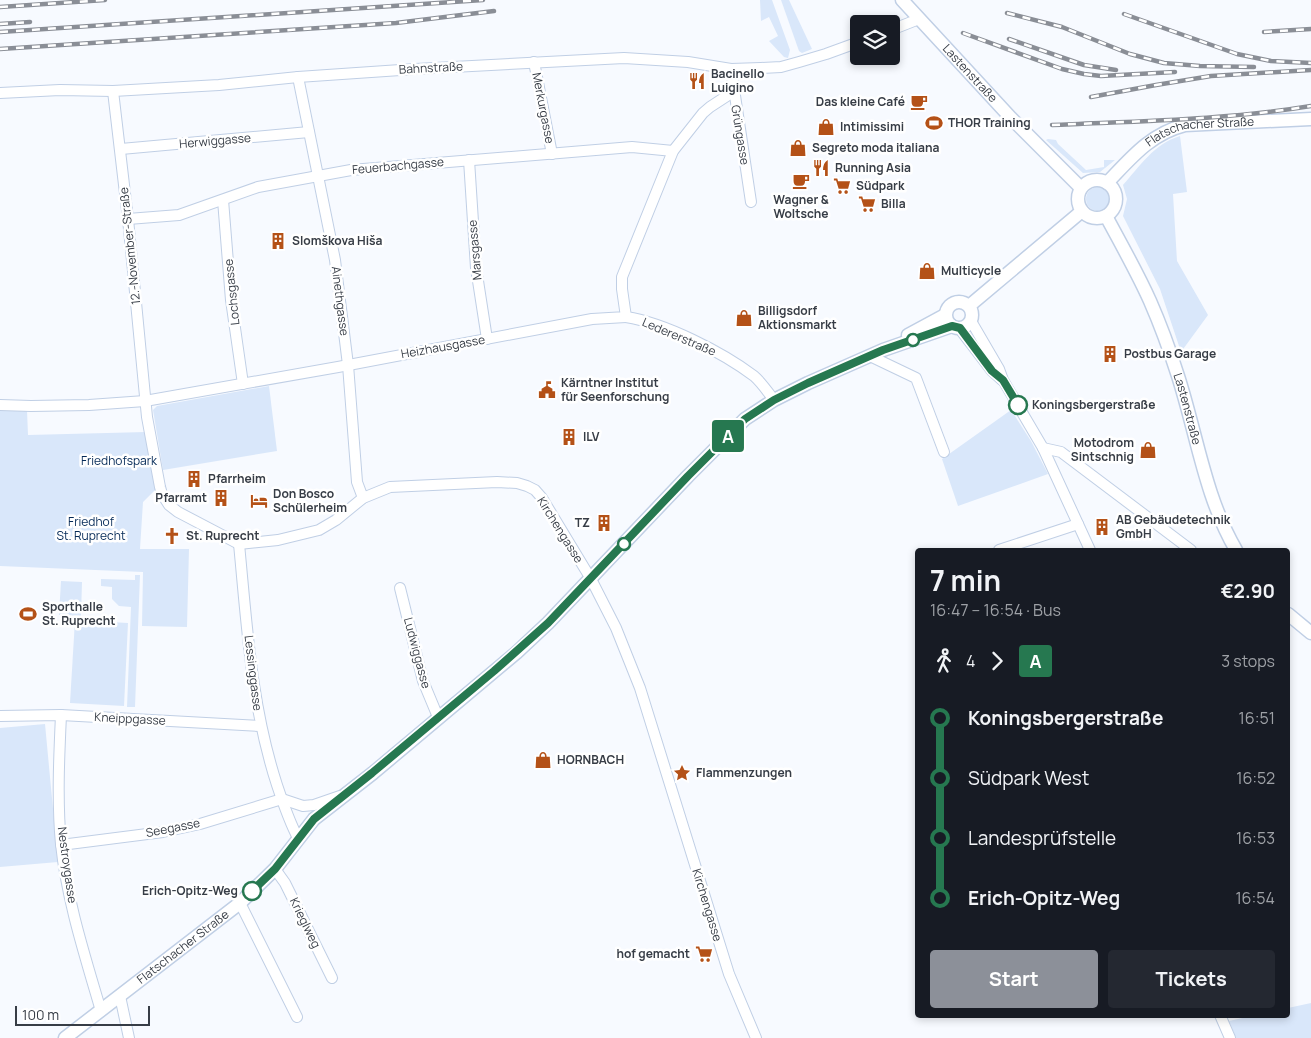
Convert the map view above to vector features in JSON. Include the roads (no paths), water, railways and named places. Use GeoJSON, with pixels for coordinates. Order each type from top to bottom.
{"type":"FeatureCollection","features":[{"type":"Feature","properties":{"kind":"street","name":"Lastenstraße"},"geometry":{"type":"LineString","coordinates":[[902,0],[1011,118],[1081,188]]}},
{"type":"Feature","properties":{"kind":"street"},"geometry":{"type":"LineString","coordinates":[[900,26],[919,19]]}},
{"type":"Feature","properties":{"kind":"street","name":"Bahnstraße"},"geometry":{"type":"LineString","coordinates":[[0,93],[60,90],[113,91],[219,85],[298,77],[624,58],[688,62],[731,69],[781,67],[850,45]]}},
{"type":"Feature","properties":{"kind":"street","name":"Merkurgasse"},"geometry":{"type":"LineString","coordinates":[[534,62],[552,154]]}},
{"type":"Feature","properties":{"kind":"street","name":"Grüngasse"},"geometry":{"type":"LineString","coordinates":[[731,69],[751,202]]}},
{"type":"Feature","properties":{"kind":"street","name":"Ainethgasse"},"geometry":{"type":"LineString","coordinates":[[298,77],[335,260],[348,364],[357,482],[362,498]]}},
{"type":"Feature","properties":{"kind":"street","name":"12.-November-Straße"},"geometry":{"type":"LineString","coordinates":[[113,91],[121,149],[145,401]]}},
{"type":"Feature","properties":{"kind":"street"},"geometry":{"type":"LineString","coordinates":[[626,317],[622,277],[673,151],[703,113],[733,92]]}},
{"type":"Feature","properties":{"kind":"street","name":"Flatschacher Straße"},"geometry":{"type":"LineString","coordinates":[[1107,183],[1141,149],[1158,135],[1172,129],[1184,126],[1311,119]]}},
{"type":"Feature","properties":{"kind":"street","name":"Herwiggasse"},"geometry":{"type":"LineString","coordinates":[[121,149],[310,132]]}},
{"type":"Feature","properties":{"kind":"street","name":"Feuerbachgasse"},"geometry":{"type":"LineString","coordinates":[[128,219],[179,215],[258,187],[351,170],[632,147],[673,151]]}},
{"type":"Feature","properties":{"kind":"street","name":"Marsgasse"},"geometry":{"type":"LineString","coordinates":[[469,160],[476,268],[487,339]]}},
{"type":"Feature","properties":{"kind":"street"},"geometry":{"type":"LineString","coordinates":[[1098,180],[1107,183],[1114,189],[1116,200],[1113,210],[1106,216],[1099,218],[1090,217],[1082,211],[1078,204],[1078,195],[1081,188],[1088,182],[1098,180]]}},
{"type":"Feature","properties":{"kind":"street","name":"Lochsgasse"},"geometry":{"type":"LineString","coordinates":[[223,200],[231,300],[243,384]]}},
{"type":"Feature","properties":{"kind":"street"},"geometry":{"type":"LineString","coordinates":[[970,306],[1082,211]]}},
{"type":"Feature","properties":{"kind":"street","name":"Lastenstraße"},"geometry":{"type":"LineString","coordinates":[[1106,216],[1150,300],[1166,337],[1192,422],[1209,489],[1225,530],[1235,548]]}},
{"type":"Feature","properties":{"kind":"street"},"geometry":{"type":"LineString","coordinates":[[956,327],[966,326],[971,321],[973,313],[970,306],[958,301],[947,308],[945,315],[947,322],[956,327],[992,371],[1003,380]]}},
{"type":"Feature","properties":{"kind":"street","name":"Flatschacher Straße"},"geometry":{"type":"LineString","coordinates":[[883,350],[890,343],[945,315]]}},
{"type":"Feature","properties":{"kind":"street","name":"Heizhausgasse"},"geometry":{"type":"LineString","coordinates":[[0,405],[89,405],[145,401],[592,319],[626,317]]}},
{"type":"Feature","properties":{"kind":"street","name":"Ledererstraße"},"geometry":{"type":"LineString","coordinates":[[626,317],[651,323],[711,348],[755,377],[774,400]]}},
{"type":"Feature","properties":{"kind":"street"},"geometry":{"type":"LineString","coordinates":[[971,321],[1043,448],[1089,548]]}},
{"type":"Feature","properties":{"kind":"street","name":"Flatschacher Straße"},"geometry":{"type":"LineString","coordinates":[[65,1038],[240,903],[275,869],[314,819],[516,653],[591,579],[688,476],[745,419],[774,400],[883,350],[956,327]]}},
{"type":"Feature","properties":{"kind":"street"},"geometry":{"type":"LineString","coordinates":[[870,356],[916,378],[944,452]]}},
{"type":"Feature","properties":{"kind":"street"},"geometry":{"type":"LineString","coordinates":[[145,401],[160,487],[169,505],[178,512],[239,544]]}},
{"type":"Feature","properties":{"kind":"street"},"geometry":{"type":"LineString","coordinates":[[1043,448],[1061,452],[1188,548]]}},
{"type":"Feature","properties":{"kind":"street","name":"Kirchengasse"},"geometry":{"type":"LineString","coordinates":[[239,544],[278,540],[319,530],[336,520],[362,498],[390,487],[497,482],[517,483],[535,490],[542,498],[591,579],[616,628],[640,688],[729,974],[756,1038]]}},
{"type":"Feature","properties":{"kind":"street"},"geometry":{"type":"LineString","coordinates":[[1005,548],[1078,524]]}},
{"type":"Feature","properties":{"kind":"street","name":"Lessinggasse"},"geometry":{"type":"LineString","coordinates":[[239,544],[252,679],[260,726],[267,756],[290,823],[298,838]]}},
{"type":"Feature","properties":{"kind":"street","name":"Ludwiggasse"},"geometry":{"type":"LineString","coordinates":[[400,588],[423,681],[438,717]]}},
{"type":"Feature","properties":{"kind":"street"},"geometry":{"type":"LineString","coordinates":[[1290,616],[1311,634]]}},
{"type":"Feature","properties":{"kind":"street","name":"Kneippgasse"},"geometry":{"type":"LineString","coordinates":[[0,716],[61,715],[260,726]]}},
{"type":"Feature","properties":{"kind":"street","name":"Nestroygasse"},"geometry":{"type":"LineString","coordinates":[[61,715],[58,768],[61,845],[78,933],[102,1011]]}},
{"type":"Feature","properties":{"kind":"street"},"geometry":{"type":"LineString","coordinates":[[282,800],[308,805],[343,795]]}},
{"type":"Feature","properties":{"kind":"street","name":"Seegasse"},"geometry":{"type":"LineString","coordinates":[[61,845],[173,830],[282,800]]}},
{"type":"Feature","properties":{"kind":"street","name":"Krieglweg"},"geometry":{"type":"LineString","coordinates":[[275,869],[285,883],[332,978]]}},
{"type":"Feature","properties":{"kind":"street"},"geometry":{"type":"LineString","coordinates":[[240,903],[297,1017]]}},
{"type":"Feature","properties":{"kind":"street"},"geometry":{"type":"LineString","coordinates":[[120,996],[129,1038]]}},
{"type":"Feature","properties":{"kind":"street"},"geometry":{"type":"LineString","coordinates":[[1221,1018],[1230,1038]]}},
{"type":"Feature","properties":{"kind":"railway"},"geometry":{"type":"LineString","coordinates":[[0,7],[105,0]]}},
{"type":"Feature","properties":{"kind":"railway"},"geometry":{"type":"LineString","coordinates":[[0,32],[483,0]]}},
{"type":"Feature","properties":{"kind":"railway"},"geometry":{"type":"LineString","coordinates":[[0,49],[396,23],[494,11]]}},
{"type":"Feature","properties":{"kind":"railway"},"geometry":{"type":"LineString","coordinates":[[1007,13],[1062,27],[1130,54],[1164,63],[1254,67]]}},
{"type":"Feature","properties":{"kind":"railway"},"geometry":{"type":"LineString","coordinates":[[1124,14],[1237,54],[1271,61],[1311,63]]}},
{"type":"Feature","properties":{"kind":"railway"},"geometry":{"type":"LineString","coordinates":[[0,24],[30,22]]}},
{"type":"Feature","properties":{"kind":"railway"},"geometry":{"type":"LineString","coordinates":[[1264,32],[1311,29]]}},
{"type":"Feature","properties":{"kind":"railway"},"geometry":{"type":"LineString","coordinates":[[963,33],[1062,69],[1084,74],[1101,76],[1175,72]]}},
{"type":"Feature","properties":{"kind":"railway"},"geometry":{"type":"LineString","coordinates":[[1009,39],[1084,65],[1116,70]]}},
{"type":"Feature","properties":{"kind":"railway"},"geometry":{"type":"LineString","coordinates":[[1091,97],[1211,76],[1311,70]]}},
{"type":"Feature","properties":{"kind":"railway"},"geometry":{"type":"LineString","coordinates":[[1052,125],[1214,117],[1311,106]]}},
{"type":"Feature","properties":{"kind":"place","name":"Bacinello Luigino"},"geometry":{"type":"Point","coordinates":[697,81]}},
{"type":"Feature","properties":{"kind":"place","name":"Das kleine Café"},"geometry":{"type":"Point","coordinates":[919,102]}},
{"type":"Feature","properties":{"kind":"place","name":"THOR Training"},"geometry":{"type":"Point","coordinates":[934,123]}},
{"type":"Feature","properties":{"kind":"place","name":"Intimissimi"},"geometry":{"type":"Point","coordinates":[826,127]}},
{"type":"Feature","properties":{"kind":"place","name":"Segreto moda italiana"},"geometry":{"type":"Point","coordinates":[798,148]}},
{"type":"Feature","properties":{"kind":"place","name":"Running Asia"},"geometry":{"type":"Point","coordinates":[821,168]}},
{"type":"Feature","properties":{"kind":"place","name":"Wagner & Woltsche"},"geometry":{"type":"Point","coordinates":[801,181]}},
{"type":"Feature","properties":{"kind":"place","name":"Südpark"},"geometry":{"type":"Point","coordinates":[842,186]}},
{"type":"Feature","properties":{"kind":"place","name":"Billa"},"geometry":{"type":"Point","coordinates":[867,204]}},
{"type":"Feature","properties":{"kind":"place","name":"Slomškova Hiša"},"geometry":{"type":"Point","coordinates":[278,241]}},
{"type":"Feature","properties":{"kind":"place","name":"Multicycle"},"geometry":{"type":"Point","coordinates":[927,271]}},
{"type":"Feature","properties":{"kind":"place","name":"Billigsdorf Aktionsmarkt"},"geometry":{"type":"Point","coordinates":[744,318]}},
{"type":"Feature","properties":{"kind":"place","name":"Postbus Garage"},"geometry":{"type":"Point","coordinates":[1110,354]}},
{"type":"Feature","properties":{"kind":"place","name":"Kärntner Institut für Seenforschung"},"geometry":{"type":"Point","coordinates":[547,390]}},
{"type":"Feature","properties":{"kind":"place","name":"Koningsbergerstraße"},"geometry":{"type":"Point","coordinates":[1018,405]}},
{"type":"Feature","properties":{"kind":"place","name":"ILV"},"geometry":{"type":"Point","coordinates":[569,437]}},
{"type":"Feature","properties":{"kind":"place","name":"Motodrom Sintschnig"},"geometry":{"type":"Point","coordinates":[1148,450]}},
{"type":"Feature","properties":{"kind":"place","name":"Pfarrheim"},"geometry":{"type":"Point","coordinates":[194,479]}},
{"type":"Feature","properties":{"kind":"place","name":"Pfarramt"},"geometry":{"type":"Point","coordinates":[221,498]}},
{"type":"Feature","properties":{"kind":"place","name":"Don Bosco Schülerheim"},"geometry":{"type":"Point","coordinates":[259,501]}},
{"type":"Feature","properties":{"kind":"place","name":"TZ"},"geometry":{"type":"Point","coordinates":[604,523]}},
{"type":"Feature","properties":{"kind":"place","name":"AB Gebäudetechnik GmbH"},"geometry":{"type":"Point","coordinates":[1102,527]}},
{"type":"Feature","properties":{"kind":"place","name":"St. Ruprecht"},"geometry":{"type":"Point","coordinates":[172,536]}},
{"type":"Feature","properties":{"kind":"place","name":"Sporthalle St. Ruprecht"},"geometry":{"type":"Point","coordinates":[28,614]}},
{"type":"Feature","properties":{"kind":"place","name":"HORNBACH"},"geometry":{"type":"Point","coordinates":[543,760]}},
{"type":"Feature","properties":{"kind":"place","name":"Flammenzungen"},"geometry":{"type":"Point","coordinates":[682,773]}},
{"type":"Feature","properties":{"kind":"place","name":"Erich-Opitz-Weg"},"geometry":{"type":"Point","coordinates":[252,891]}},
{"type":"Feature","properties":{"kind":"place","name":"hof gemacht"},"geometry":{"type":"Point","coordinates":[704,954]}},
{"type":"Feature","properties":{"kind":"park label","name":"Friedhofspark"},"geometry":{"type":"Point","coordinates":[119,461]}},
{"type":"Feature","properties":{"kind":"park label","name":"Friedhof St. Ruprecht"},"geometry":{"type":"Point","coordinates":[91,529]}}]}
